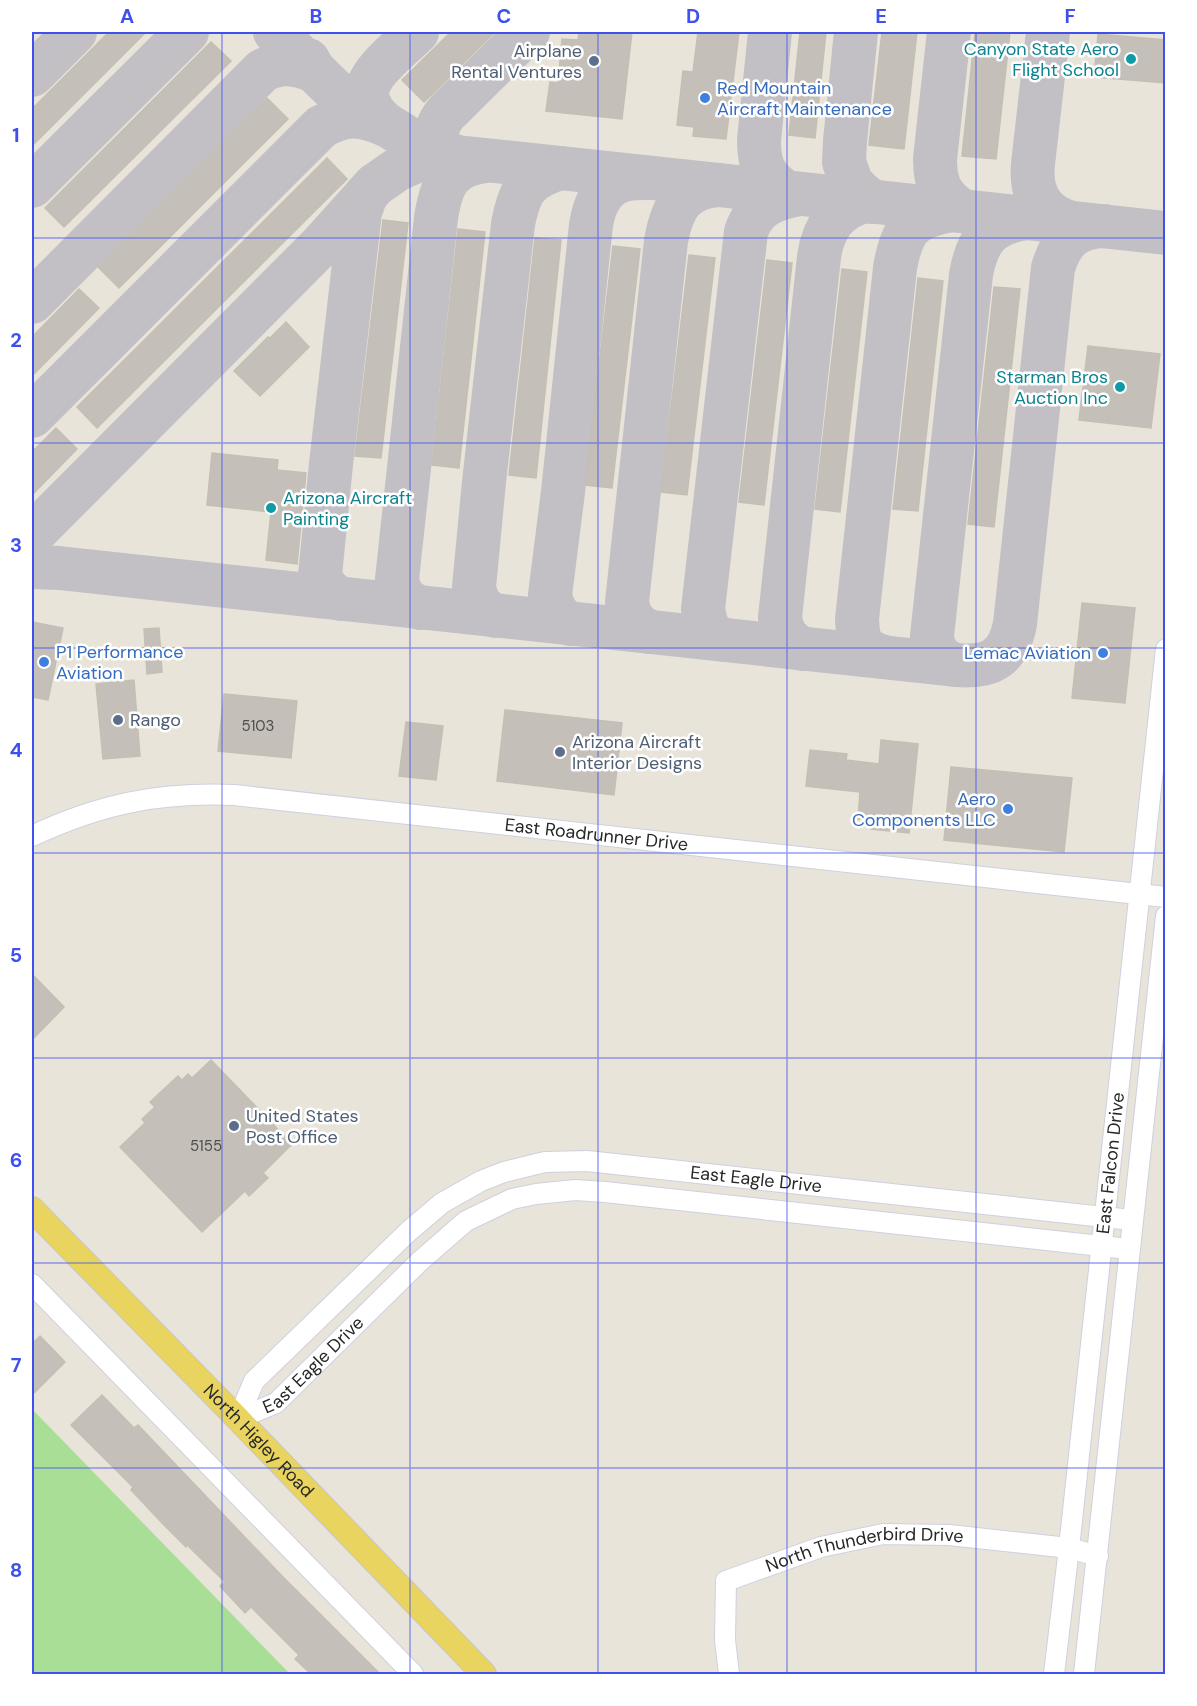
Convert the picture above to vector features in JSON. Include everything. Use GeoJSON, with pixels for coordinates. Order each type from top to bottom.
{"type":"FeatureCollection","features":[{"type":"Feature","properties":{"kind":"main road","name":"North Higley Road"},"geometry":{"type":"LineString","coordinates":[[32,1209],[484,1674]]}},
{"type":"Feature","properties":{"kind":"street","name":"East Falcon Drive"},"geometry":{"type":"LineString","coordinates":[[1054,1674],[1166,650]]}},
{"type":"Feature","properties":{"kind":"street","name":"East Roadrunner Drive"},"geometry":{"type":"LineString","coordinates":[[32,836],[91,812],[125,803],[198,794],[234,795],[1166,897]]}},
{"type":"Feature","properties":{"kind":"street","name":"East Falcon Drive"},"geometry":{"type":"LineString","coordinates":[[1084,1674],[1166,916]]}},
{"type":"Feature","properties":{"kind":"street","name":"East Eagle Drive"},"geometry":{"type":"LineString","coordinates":[[238,1419],[255,1381],[425,1216],[458,1192],[496,1175],[527,1166],[545,1162],[587,1161],[1132,1220]]}},
{"type":"Feature","properties":{"kind":"street"},"geometry":{"type":"LineString","coordinates":[[830,1216],[833,1187]]}},
{"type":"Feature","properties":{"kind":"street","name":"East Eagle Drive"},"geometry":{"type":"LineString","coordinates":[[238,1419],[276,1403],[419,1262],[459,1227],[481,1213],[512,1199],[552,1191],[575,1190],[1129,1249]]}},
{"type":"Feature","properties":{"kind":"street"},"geometry":{"type":"LineString","coordinates":[[32,1284],[413,1674]]}},
{"type":"Feature","properties":{"kind":"street","name":"North Thunderbird Drive"},"geometry":{"type":"LineString","coordinates":[[729,1674],[725,1640],[726,1581],[820,1547],[883,1533],[950,1534],[1069,1548],[1098,1556]]}},
{"type":"Feature","properties":{"kind":"green space"},"geometry":{"type":"Polygon","coordinates":[[[32,1409],[290,1674],[32,1674],[32,1409]]]}},
{"type":"Feature","properties":{"kind":"building"},"geometry":{"type":"Polygon","coordinates":[[[109,32],[146,32],[32,146],[32,109],[109,32]]]}},
{"type":"Feature","properties":{"kind":"building"},"geometry":{"type":"Polygon","coordinates":[[[451,32],[495,32],[424,102],[402,80],[451,32]]]}},
{"type":"Feature","properties":{"kind":"building","name":"Airplane Rental Ventures"},"geometry":{"type":"Polygon","coordinates":[[[579,32],[632,32],[622,119],[546,111],[550,82],[558,83],[562,39],[578,40],[579,32]]]}},
{"type":"Feature","properties":{"kind":"building","name":"Red Mountain Aircraft Maintenance"},"geometry":{"type":"Polygon","coordinates":[[[698,32],[739,32],[726,139],[693,136],[694,127],[677,125],[683,71],[693,72],[698,32]]]}},
{"type":"Feature","properties":{"kind":"building"},"geometry":{"type":"Polygon","coordinates":[[[800,32],[826,32],[815,138],[789,135],[800,32]]]}},
{"type":"Feature","properties":{"kind":"building"},"geometry":{"type":"Polygon","coordinates":[[[882,32],[917,32],[904,149],[869,145],[882,32]]]}},
{"type":"Feature","properties":{"kind":"building"},"geometry":{"type":"Polygon","coordinates":[[[975,32],[1010,32],[996,159],[962,156],[975,32]]]}},
{"type":"Feature","properties":{"kind":"building","name":"Canyon State Aero Flight School"},"geometry":{"type":"Polygon","coordinates":[[[1098,34],[1166,40],[1166,83],[1094,77],[1098,34]]]}},
{"type":"Feature","properties":{"kind":"building"},"geometry":{"type":"Polygon","coordinates":[[[211,42],[231,61],[64,227],[45,208],[211,42]]]}},
{"type":"Feature","properties":{"kind":"building"},"geometry":{"type":"Polygon","coordinates":[[[267,98],[288,119],[119,288],[98,267],[267,98]]]}},
{"type":"Feature","properties":{"kind":"building"},"geometry":{"type":"Polygon","coordinates":[[[327,158],[347,179],[97,428],[77,407],[327,158]]]}},
{"type":"Feature","properties":{"kind":"building"},"geometry":{"type":"Polygon","coordinates":[[[383,220],[408,223],[381,458],[355,456],[383,220]]]}},
{"type":"Feature","properties":{"kind":"building"},"geometry":{"type":"Polygon","coordinates":[[[458,229],[485,232],[459,468],[432,465],[458,229]]]}},
{"type":"Feature","properties":{"kind":"building"},"geometry":{"type":"Polygon","coordinates":[[[535,238],[561,240],[536,478],[509,475],[535,238]]]}},
{"type":"Feature","properties":{"kind":"building"},"geometry":{"type":"Polygon","coordinates":[[[613,246],[640,249],[612,488],[585,485],[613,246]]]}},
{"type":"Feature","properties":{"kind":"building"},"geometry":{"type":"Polygon","coordinates":[[[689,255],[715,258],[687,495],[661,492],[689,255]]]}},
{"type":"Feature","properties":{"kind":"building"},"geometry":{"type":"Polygon","coordinates":[[[767,260],[792,263],[764,505],[739,502],[767,260]]]}},
{"type":"Feature","properties":{"kind":"building"},"geometry":{"type":"Polygon","coordinates":[[[842,269],[867,272],[840,512],[815,509],[842,269]]]}},
{"type":"Feature","properties":{"kind":"building"},"geometry":{"type":"Polygon","coordinates":[[[918,278],[943,281],[918,511],[893,509],[918,278]]]}},
{"type":"Feature","properties":{"kind":"building"},"geometry":{"type":"Polygon","coordinates":[[[994,287],[1020,289],[994,527],[968,524],[994,287]]]}},
{"type":"Feature","properties":{"kind":"building"},"geometry":{"type":"Polygon","coordinates":[[[79,289],[99,308],[32,376],[32,337],[79,289]]]}},
{"type":"Feature","properties":{"kind":"building"},"geometry":{"type":"Polygon","coordinates":[[[286,322],[309,347],[260,396],[234,371],[286,322]]]}},
{"type":"Feature","properties":{"kind":"building","name":"Starman Bros Auction Inc"},"geometry":{"type":"Polygon","coordinates":[[[1088,346],[1160,354],[1151,428],[1079,420],[1088,346]]]}},
{"type":"Feature","properties":{"kind":"building"},"geometry":{"type":"Polygon","coordinates":[[[56,428],[77,449],[32,495],[32,452],[56,428]]]}},
{"type":"Feature","properties":{"kind":"building","name":"Arizona Aircraft Painting"},"geometry":{"type":"Polygon","coordinates":[[[212,453],[278,460],[277,470],[306,473],[297,564],[266,560],[271,512],[207,505],[212,453]]]}},
{"type":"Feature","properties":{"kind":"building","name":"Lemac Aviation"},"geometry":{"type":"Polygon","coordinates":[[[1082,603],[1135,608],[1125,703],[1072,698],[1082,603]]]}},
{"type":"Feature","properties":{"kind":"building","name":"P1 Performance Aviation"},"geometry":{"type":"Polygon","coordinates":[[[32,622],[63,628],[48,700],[32,697],[32,622]]]}},
{"type":"Feature","properties":{"kind":"building"},"geometry":{"type":"Polygon","coordinates":[[[159,628],[162,672],[147,674],[144,629],[159,628]]]}},
{"type":"Feature","properties":{"kind":"building","name":"Rango"},"geometry":{"type":"Polygon","coordinates":[[[134,680],[140,756],[103,759],[96,684],[134,680]]]}},
{"type":"Feature","properties":{"kind":"building"},"geometry":{"type":"Polygon","coordinates":[[[224,694],[297,701],[291,758],[218,751],[224,694]]]}},
{"type":"Feature","properties":{"kind":"building","name":"Arizona Aircraft Interior Designs"},"geometry":{"type":"Polygon","coordinates":[[[505,710],[622,723],[614,795],[497,781],[505,710]]]}},
{"type":"Feature","properties":{"kind":"building"},"geometry":{"type":"Polygon","coordinates":[[[406,722],[443,726],[436,780],[399,776],[406,722]]]}},
{"type":"Feature","properties":{"kind":"building"},"geometry":{"type":"Polygon","coordinates":[[[881,740],[918,744],[909,833],[871,829],[872,820],[858,819],[860,792],[806,786],[810,750],[847,754],[846,760],[879,764],[881,740]]]}},
{"type":"Feature","properties":{"kind":"building","name":"Aero Components LLC"},"geometry":{"type":"Polygon","coordinates":[[[951,767],[1072,778],[1064,852],[944,840],[951,767]]]}},
{"type":"Feature","properties":{"kind":"building"},"geometry":{"type":"Polygon","coordinates":[[[32,974],[64,1007],[32,1040],[32,974]]]}},
{"type":"Feature","properties":{"kind":"building"},"geometry":{"type":"Polygon","coordinates":[[[211,1060],[292,1144],[263,1173],[268,1178],[249,1196],[245,1191],[202,1232],[120,1147],[145,1123],[142,1119],[155,1107],[150,1102],[178,1076],[182,1080],[188,1074],[192,1078],[211,1060]]]}},
{"type":"Feature","properties":{"kind":"building"},"geometry":{"type":"Polygon","coordinates":[[[40,1336],[65,1362],[32,1395],[32,1344],[40,1336]]]}},
{"type":"Feature","properties":{"kind":"building"},"geometry":{"type":"Polygon","coordinates":[[[102,1395],[134,1428],[138,1425],[282,1576],[380,1674],[311,1674],[295,1659],[299,1655],[251,1607],[245,1613],[220,1586],[225,1582],[162,1523],[131,1490],[133,1487],[71,1425],[102,1395]]]}},
{"type":"Feature","properties":{"kind":"taxiway"},"geometry":{"type":"LineString","coordinates":[[32,75],[75,32]]}},
{"type":"Feature","properties":{"kind":"taxiway"},"geometry":{"type":"LineString","coordinates":[[32,186],[187,32]]}},
{"type":"Feature","properties":{"kind":"taxiway"},"geometry":{"type":"LineString","coordinates":[[275,32],[345,99],[431,150],[457,157],[1166,233]]}},
{"type":"Feature","properties":{"kind":"taxiway"},"geometry":{"type":"LineString","coordinates":[[32,416],[321,127],[346,117],[361,117],[386,125],[369,104],[368,86],[380,68],[417,32]]}},
{"type":"Feature","properties":{"kind":"taxiway"},"geometry":{"type":"LineString","coordinates":[[457,157],[443,150],[437,139],[442,119],[528,32]]}},
{"type":"Feature","properties":{"kind":"taxiway"},"geometry":{"type":"LineString","coordinates":[[770,32],[759,149],[764,170],[772,181],[786,192]]}},
{"type":"Feature","properties":{"kind":"taxiway"},"geometry":{"type":"LineString","coordinates":[[856,32],[844,162],[851,182],[872,202]]}},
{"type":"Feature","properties":{"kind":"taxiway"},"geometry":{"type":"LineString","coordinates":[[949,32],[935,168],[938,183],[944,195],[962,211]]}},
{"type":"Feature","properties":{"kind":"taxiway"},"geometry":{"type":"LineString","coordinates":[[1048,32],[1033,164],[1034,185],[1036,194],[1046,209],[1053,215],[1072,223]]}},
{"type":"Feature","properties":{"kind":"taxiway"},"geometry":{"type":"LineString","coordinates":[[32,302],[262,71],[282,64],[301,66],[314,71],[308,60]]}},
{"type":"Feature","properties":{"kind":"taxiway"},"geometry":{"type":"LineString","coordinates":[[32,535],[322,244],[375,185],[398,169],[421,159],[439,156],[457,157]]}},
{"type":"Feature","properties":{"kind":"taxiway"},"geometry":{"type":"LineString","coordinates":[[421,608],[404,597],[397,579],[436,218],[444,187],[455,172],[473,163],[486,161]]}},
{"type":"Feature","properties":{"kind":"taxiway"},"geometry":{"type":"LineString","coordinates":[[496,616],[481,605],[474,587],[513,224],[526,187],[539,177],[560,168]]}},
{"type":"Feature","properties":{"kind":"taxiway"},"geometry":{"type":"LineString","coordinates":[[571,624],[557,612],[550,595],[591,225],[594,211],[604,192],[626,179],[647,178]]}},
{"type":"Feature","properties":{"kind":"taxiway"},"geometry":{"type":"LineString","coordinates":[[650,632],[640,627],[634,620],[627,602],[666,241],[676,210],[687,195],[696,190],[718,185]]}},
{"type":"Feature","properties":{"kind":"taxiway"},"geometry":{"type":"LineString","coordinates":[[724,640],[714,635],[709,628],[703,609],[746,232],[760,209],[774,201],[800,194]]}},
{"type":"Feature","properties":{"kind":"taxiway"},"geometry":{"type":"LineString","coordinates":[[342,599],[328,590],[320,575],[360,212],[366,195]]}},
{"type":"Feature","properties":{"kind":"taxiway"},"geometry":{"type":"LineString","coordinates":[[803,649],[787,636],[782,628],[780,617],[819,257],[824,237],[833,221],[846,209],[865,201]]}},
{"type":"Feature","properties":{"kind":"taxiway"},"geometry":{"type":"LineString","coordinates":[[884,657],[870,651],[862,644],[858,634],[857,619],[895,268],[901,243],[911,227],[927,217],[952,210]]}},
{"type":"Feature","properties":{"kind":"taxiway"},"geometry":{"type":"LineString","coordinates":[[956,665],[939,655],[934,647],[932,636],[971,275],[977,251],[988,234],[1004,224],[1028,218]]}},
{"type":"Feature","properties":{"kind":"taxiway"},"geometry":{"type":"LineString","coordinates":[[32,567],[59,568],[956,665],[988,663],[996,659],[1008,646],[1015,624],[1053,268],[1060,250],[1070,237],[1084,229],[1104,226]]}},
{"type":"Feature","properties":{"kind":"place","name":"Canyon State Aero Flight School"},"geometry":{"type":"Point","coordinates":[1131,59]}},
{"type":"Feature","properties":{"kind":"place","name":"Airplane Rental Ventures"},"geometry":{"type":"Point","coordinates":[594,61]}},
{"type":"Feature","properties":{"kind":"place","name":"Red Mountain Aircraft Maintenance"},"geometry":{"type":"Point","coordinates":[705,98]}},
{"type":"Feature","properties":{"kind":"place","name":"Starman Bros Auction Inc"},"geometry":{"type":"Point","coordinates":[1120,387]}},
{"type":"Feature","properties":{"kind":"place","name":"Arizona Aircraft Painting"},"geometry":{"type":"Point","coordinates":[271,508]}},
{"type":"Feature","properties":{"kind":"place","name":"Lemac Aviation"},"geometry":{"type":"Point","coordinates":[1103,653]}},
{"type":"Feature","properties":{"kind":"place","name":"P1 Performance Aviation"},"geometry":{"type":"Point","coordinates":[44,662]}},
{"type":"Feature","properties":{"kind":"place","name":"Rango"},"geometry":{"type":"Point","coordinates":[118,720]}},
{"type":"Feature","properties":{"kind":"place","name":"Arizona Aircraft Interior Designs"},"geometry":{"type":"Point","coordinates":[560,752]}},
{"type":"Feature","properties":{"kind":"place","name":"Aero Components LLC"},"geometry":{"type":"Point","coordinates":[1008,809]}},
{"type":"Feature","properties":{"kind":"place","name":"United States Post Office"},"geometry":{"type":"Point","coordinates":[234,1126]}}]}
